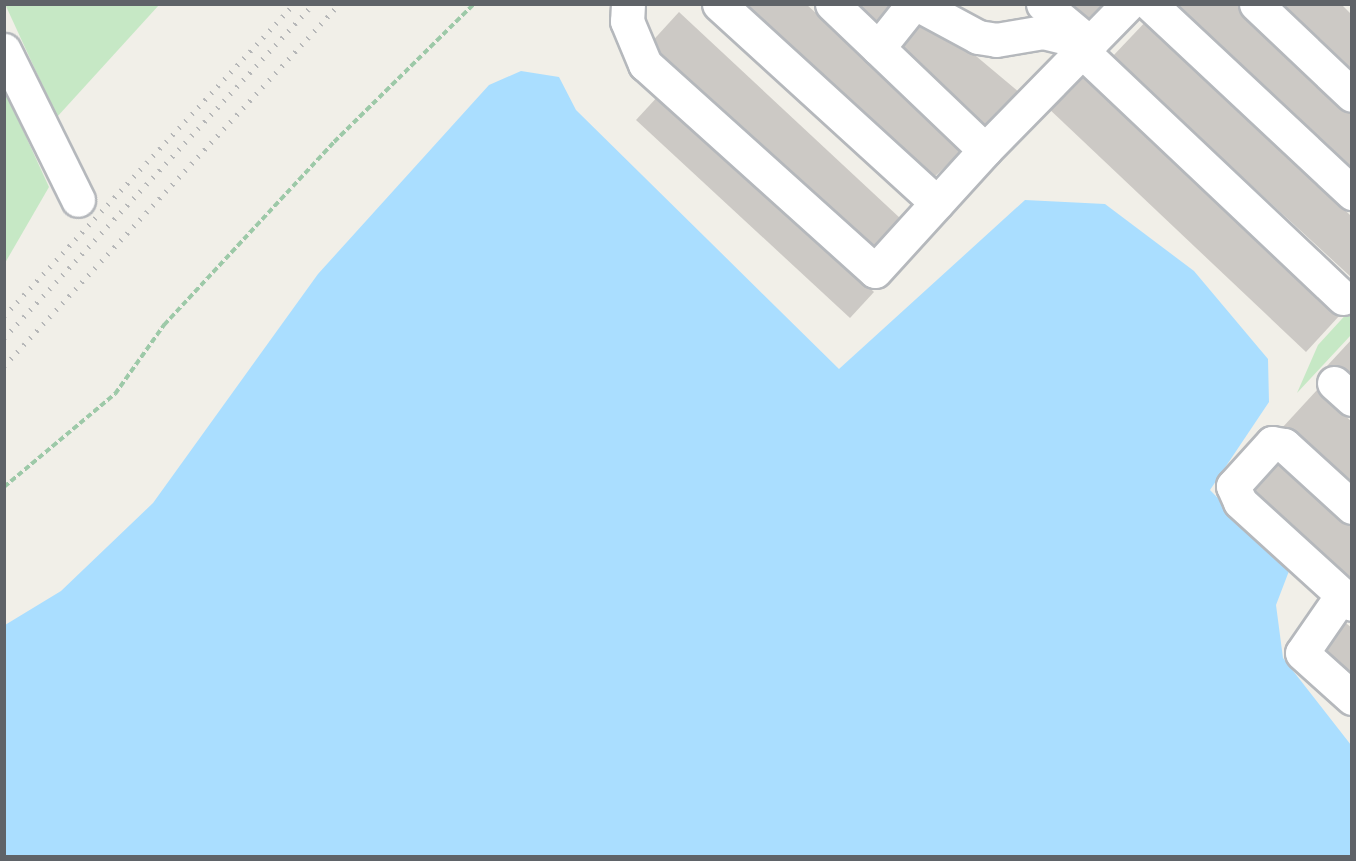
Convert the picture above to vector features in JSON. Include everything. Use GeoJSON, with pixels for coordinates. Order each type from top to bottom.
{"type":"FeatureCollection","features":[{"type":"Feature","properties":{"kind":"street"},"geometry":{"type":"LineString","coordinates":[[628,4],[627,21],[645,64],[875,272],[985,150],[1128,4]]}},
{"type":"Feature","properties":{"kind":"street"},"geometry":{"type":"LineString","coordinates":[[718,4],[937,203]]}},
{"type":"Feature","properties":{"kind":"street"},"geometry":{"type":"LineString","coordinates":[[832,4],[985,150]]}},
{"type":"Feature","properties":{"kind":"street"},"geometry":{"type":"LineString","coordinates":[[878,48],[915,4],[978,37],[996,40],[1043,32],[1087,48]]}},
{"type":"Feature","properties":{"kind":"street"},"geometry":{"type":"LineString","coordinates":[[1043,4],[1343,298]]}},
{"type":"Feature","properties":{"kind":"street"},"geometry":{"type":"LineString","coordinates":[[1150,4],[1352,193]]}},
{"type":"Feature","properties":{"kind":"street"},"geometry":{"type":"LineString","coordinates":[[1256,4],[1352,95]]}},
{"type":"Feature","properties":{"kind":"street"},"geometry":{"type":"LineString","coordinates":[[4,50],[78,201]]}},
{"type":"Feature","properties":{"kind":"street"},"geometry":{"type":"LineString","coordinates":[[1352,507],[1284,445],[1272,443],[1233,486],[1240,502],[1347,600],[1302,652],[1352,698]]}},
{"type":"Feature","properties":{"kind":"path"},"geometry":{"type":"LineString","coordinates":[[4,487],[114,394],[172,316],[334,142],[474,4]]}},
{"type":"Feature","properties":{"kind":"green space"},"geometry":{"type":"Polygon","coordinates":[[[5,4],[159,4],[159,5],[57,117],[5,4]]]}},
{"type":"Feature","properties":{"kind":"green space"},"geometry":{"type":"Polygon","coordinates":[[[5,91],[49,187],[4,263],[5,91]]]}},
{"type":"Feature","properties":{"kind":"green space"},"geometry":{"type":"Polygon","coordinates":[[[1351,309],[1351,335],[1297,393],[1318,345],[1351,309]]]}},
{"type":"Feature","properties":{"kind":"water"},"geometry":{"type":"Polygon","coordinates":[[[521,71],[559,77],[576,110],[839,369],[1025,200],[1105,204],[1194,271],[1268,359],[1269,402],[1210,490],[1289,571],[1276,605],[1283,658],[1351,745],[1351,856],[5,856],[5,625],[61,591],[153,503],[318,274],[489,85],[521,71]]]}},
{"type":"Feature","properties":{"kind":"building"},"geometry":{"type":"Polygon","coordinates":[[[734,4],[806,4],[965,148],[931,180],[734,4]]]}},
{"type":"Feature","properties":{"kind":"building"},"geometry":{"type":"Polygon","coordinates":[[[847,4],[889,4],[893,7],[874,29],[847,4]]]}},
{"type":"Feature","properties":{"kind":"building"},"geometry":{"type":"Polygon","coordinates":[[[1061,4],[1108,4],[1087,28],[1061,4]]]}},
{"type":"Feature","properties":{"kind":"building"},"geometry":{"type":"Polygon","coordinates":[[[1172,4],[1237,4],[1352,111],[1352,169],[1172,4]]]}},
{"type":"Feature","properties":{"kind":"building"},"geometry":{"type":"Polygon","coordinates":[[[1270,4],[1341,4],[1352,15],[1352,83],[1270,4]]]}},
{"type":"Feature","properties":{"kind":"building"},"geometry":{"type":"Polygon","coordinates":[[[679,12],[901,219],[869,254],[647,47],[679,12]]]}},
{"type":"Feature","properties":{"kind":"building"},"geometry":{"type":"Polygon","coordinates":[[[1150,17],[1352,217],[1352,278],[1112,57],[1150,17]]]}},
{"type":"Feature","properties":{"kind":"building"},"geometry":{"type":"Polygon","coordinates":[[[920,21],[939,25],[1020,93],[985,132],[896,51],[920,21]]]}},
{"type":"Feature","properties":{"kind":"building"},"geometry":{"type":"Polygon","coordinates":[[[1081,70],[1340,315],[1306,352],[1046,106],[1081,70]]]}},
{"type":"Feature","properties":{"kind":"building"},"geometry":{"type":"Polygon","coordinates":[[[660,94],[874,292],[850,318],[636,120],[660,94]]]}},
{"type":"Feature","properties":{"kind":"building"},"geometry":{"type":"Polygon","coordinates":[[[1352,339],[1352,388],[1327,366],[1352,339]]]}},
{"type":"Feature","properties":{"kind":"building"},"geometry":{"type":"Polygon","coordinates":[[[1317,390],[1352,422],[1352,493],[1282,428],[1317,390]]]}},
{"type":"Feature","properties":{"kind":"building"},"geometry":{"type":"Polygon","coordinates":[[[1278,449],[1352,519],[1352,587],[1243,483],[1278,449]]]}},
{"type":"Feature","properties":{"kind":"building"},"geometry":{"type":"Polygon","coordinates":[[[1342,620],[1352,628],[1352,694],[1310,656],[1342,620]]]}},
{"type":"Feature","properties":{"kind":"railway"},"geometry":{"type":"LineString","coordinates":[[4,316],[294,4]]}},
{"type":"Feature","properties":{"kind":"railway"},"geometry":{"type":"LineString","coordinates":[[4,338],[313,4]]}},
{"type":"Feature","properties":{"kind":"railway"},"geometry":{"type":"LineString","coordinates":[[4,366],[339,4]]}}]}
